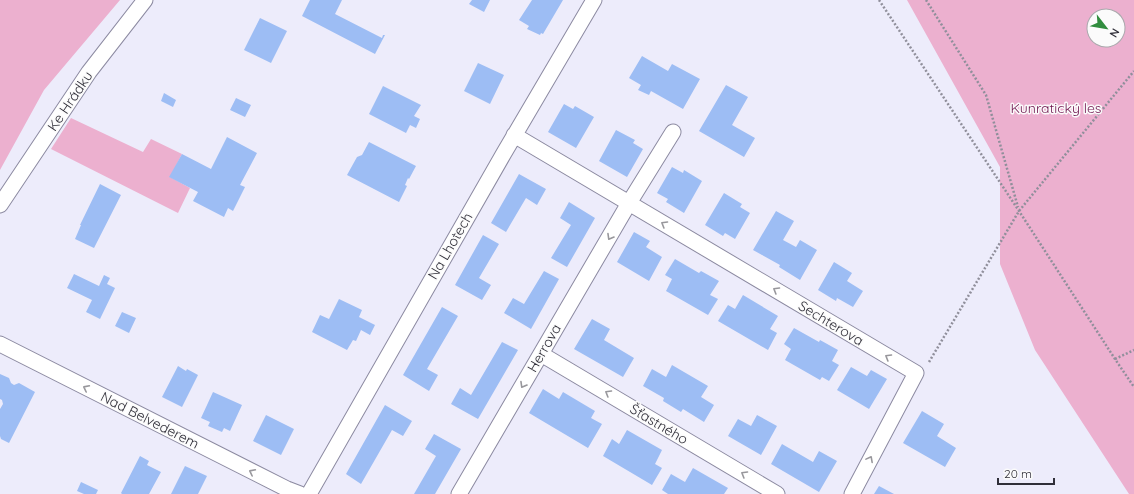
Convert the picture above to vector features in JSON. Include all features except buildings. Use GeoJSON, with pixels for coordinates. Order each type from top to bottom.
{"type":"FeatureCollection","features":[{"type":"Feature","properties":{"kind":"street","name":"Ke Hrádku"},"geometry":{"type":"LineString","coordinates":[[0,205],[89,72],[145,0]]}},
{"type":"Feature","properties":{"kind":"street","name":"Na Lhotech"},"geometry":{"type":"LineString","coordinates":[[309,494],[514,135],[594,0]]}},
{"type":"Feature","properties":{"kind":"street"},"geometry":{"type":"LineString","coordinates":[[629,203],[673,132]]}},
{"type":"Feature","properties":{"kind":"street","name":"Sechterova"},"geometry":{"type":"LineString","coordinates":[[514,135],[916,373]]}},
{"type":"Feature","properties":{"kind":"street","name":"Herrova"},"geometry":{"type":"LineString","coordinates":[[459,494],[629,203]]}},
{"type":"Feature","properties":{"kind":"street","name":"Nad Belvederem"},"geometry":{"type":"LineString","coordinates":[[0,344],[287,489],[300,494]]}},
{"type":"Feature","properties":{"kind":"street","name":"Šťastného"},"geometry":{"type":"LineString","coordinates":[[541,354],[777,494]]}},
{"type":"Feature","properties":{"kind":"street"},"geometry":{"type":"LineString","coordinates":[[852,494],[916,373]]}},
{"type":"Feature","properties":{"kind":"path"},"geometry":{"type":"LineString","coordinates":[[879,0],[1020,211],[1134,387]]}},
{"type":"Feature","properties":{"kind":"path"},"geometry":{"type":"LineString","coordinates":[[926,0],[986,95],[1020,211]]}},
{"type":"Feature","properties":{"kind":"path"},"geometry":{"type":"LineString","coordinates":[[916,373],[926,367],[1020,211],[1134,71]]}},
{"type":"Feature","properties":{"kind":"path"},"geometry":{"type":"LineString","coordinates":[[1115,359],[1134,350]]}},
{"type":"Feature","properties":{"kind":"green space"},"geometry":{"type":"Polygon","coordinates":[[[0,0],[120,0],[44,90],[0,170],[0,0]]]}},
{"type":"Feature","properties":{"kind":"green space","name":"Kunratický les"},"geometry":{"type":"Polygon","coordinates":[[[907,0],[1134,0],[1134,494],[1129,494],[1035,350],[1000,264],[1000,167],[907,0]]]}},
{"type":"Feature","properties":{"kind":"green space"},"geometry":{"type":"Polygon","coordinates":[[[71,118],[143,152],[151,139],[182,154],[170,177],[190,188],[178,213],[51,149],[71,118]]]}}]}
